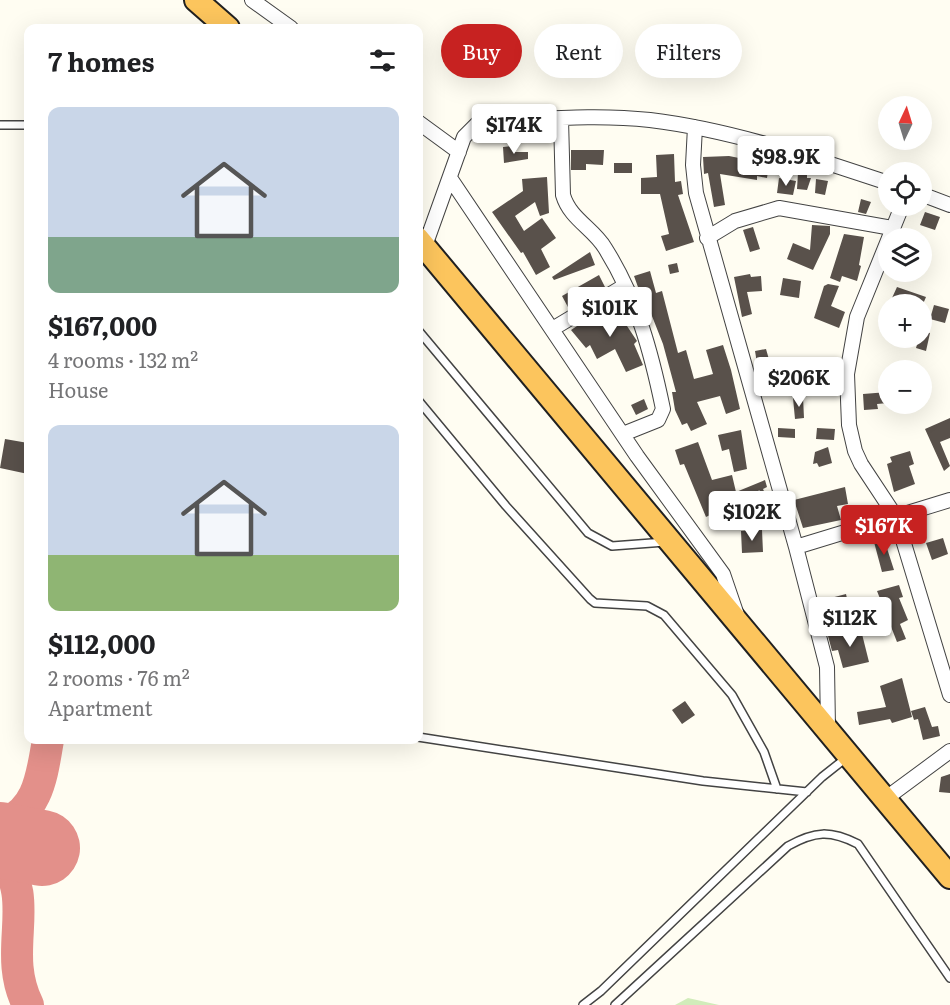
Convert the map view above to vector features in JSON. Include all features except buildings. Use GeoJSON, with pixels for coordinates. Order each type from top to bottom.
{"type":"FeatureCollection","features":[{"type":"Feature","properties":{"kind":"highway"},"geometry":{"type":"LineString","coordinates":[[196,0],[223,24]]}},
{"type":"Feature","properties":{"kind":"highway"},"geometry":{"type":"LineString","coordinates":[[423,243],[950,876]]}},
{"type":"Feature","properties":{"kind":"street"},"geometry":{"type":"LineString","coordinates":[[252,0],[285,24]]}},
{"type":"Feature","properties":{"kind":"street"},"geometry":{"type":"LineString","coordinates":[[423,240],[459,152],[470,129],[478,123],[624,118],[695,127],[798,153],[878,180]]}},
{"type":"Feature","properties":{"kind":"street"},"geometry":{"type":"LineString","coordinates":[[561,119],[563,195],[566,205],[605,248],[624,286],[648,338],[663,409],[658,420],[623,434]]}},
{"type":"Feature","properties":{"kind":"street"},"geometry":{"type":"LineString","coordinates":[[423,126],[459,152]]}},
{"type":"Feature","properties":{"kind":"street"},"geometry":{"type":"LineString","coordinates":[[695,127],[693,179],[707,238],[796,547],[827,667],[828,727]]}},
{"type":"Feature","properties":{"kind":"street"},"geometry":{"type":"LineString","coordinates":[[450,178],[554,328],[623,434],[723,574],[739,623]]}},
{"type":"Feature","properties":{"kind":"street"},"geometry":{"type":"LineString","coordinates":[[932,198],[950,205]]}},
{"type":"Feature","properties":{"kind":"street"},"geometry":{"type":"LineString","coordinates":[[707,238],[735,220],[779,208],[892,228],[897,216]]}},
{"type":"Feature","properties":{"kind":"street"},"geometry":{"type":"LineString","coordinates":[[878,264],[857,317],[848,374],[849,425],[855,451],[896,517],[950,695]]}},
{"type":"Feature","properties":{"kind":"street"},"geometry":{"type":"LineString","coordinates":[[554,328],[624,286]]}},
{"type":"Feature","properties":{"kind":"street"},"geometry":{"type":"LineString","coordinates":[[796,547],[950,500]]}},
{"type":"Feature","properties":{"kind":"street"},"geometry":{"type":"LineString","coordinates":[[885,799],[950,751]]}},
{"type":"Feature","properties":{"kind":"lane"},"geometry":{"type":"LineString","coordinates":[[0,125],[24,125]]}},
{"type":"Feature","properties":{"kind":"lane"},"geometry":{"type":"LineString","coordinates":[[423,336],[588,533],[599,542],[612,546],[671,542]]}},
{"type":"Feature","properties":{"kind":"lane"},"geometry":{"type":"LineString","coordinates":[[423,406],[506,506],[590,599],[595,603],[647,606],[664,615],[732,695],[764,752],[777,789]]}},
{"type":"Feature","properties":{"kind":"lane"},"geometry":{"type":"LineString","coordinates":[[423,738],[625,770],[807,792]]}},
{"type":"Feature","properties":{"kind":"lane"},"geometry":{"type":"LineString","coordinates":[[583,1005],[601,991],[807,792],[850,755]]}},
{"type":"Feature","properties":{"kind":"lane"},"geometry":{"type":"LineString","coordinates":[[615,1005],[788,846],[809,835],[828,834],[858,844],[950,978]]}},
{"type":"Feature","properties":{"kind":"green space"},"geometry":{"type":"Polygon","coordinates":[[[688,998],[719,1005],[675,1005],[688,998]]]}},
{"type":"Feature","properties":{"kind":"taxiway"},"geometry":{"type":"LineString","coordinates":[[0,825],[13,819],[31,802],[40,779],[47,744]]}},
{"type":"Feature","properties":{"kind":"taxiway"},"geometry":{"type":"LineString","coordinates":[[0,855],[11,872],[17,890],[19,908],[17,964],[20,984],[28,1005]]}},
{"type":"Feature","properties":{"kind":"runway"},"geometry":{"type":"LineString","coordinates":[[0,840],[42,848]]}}]}
